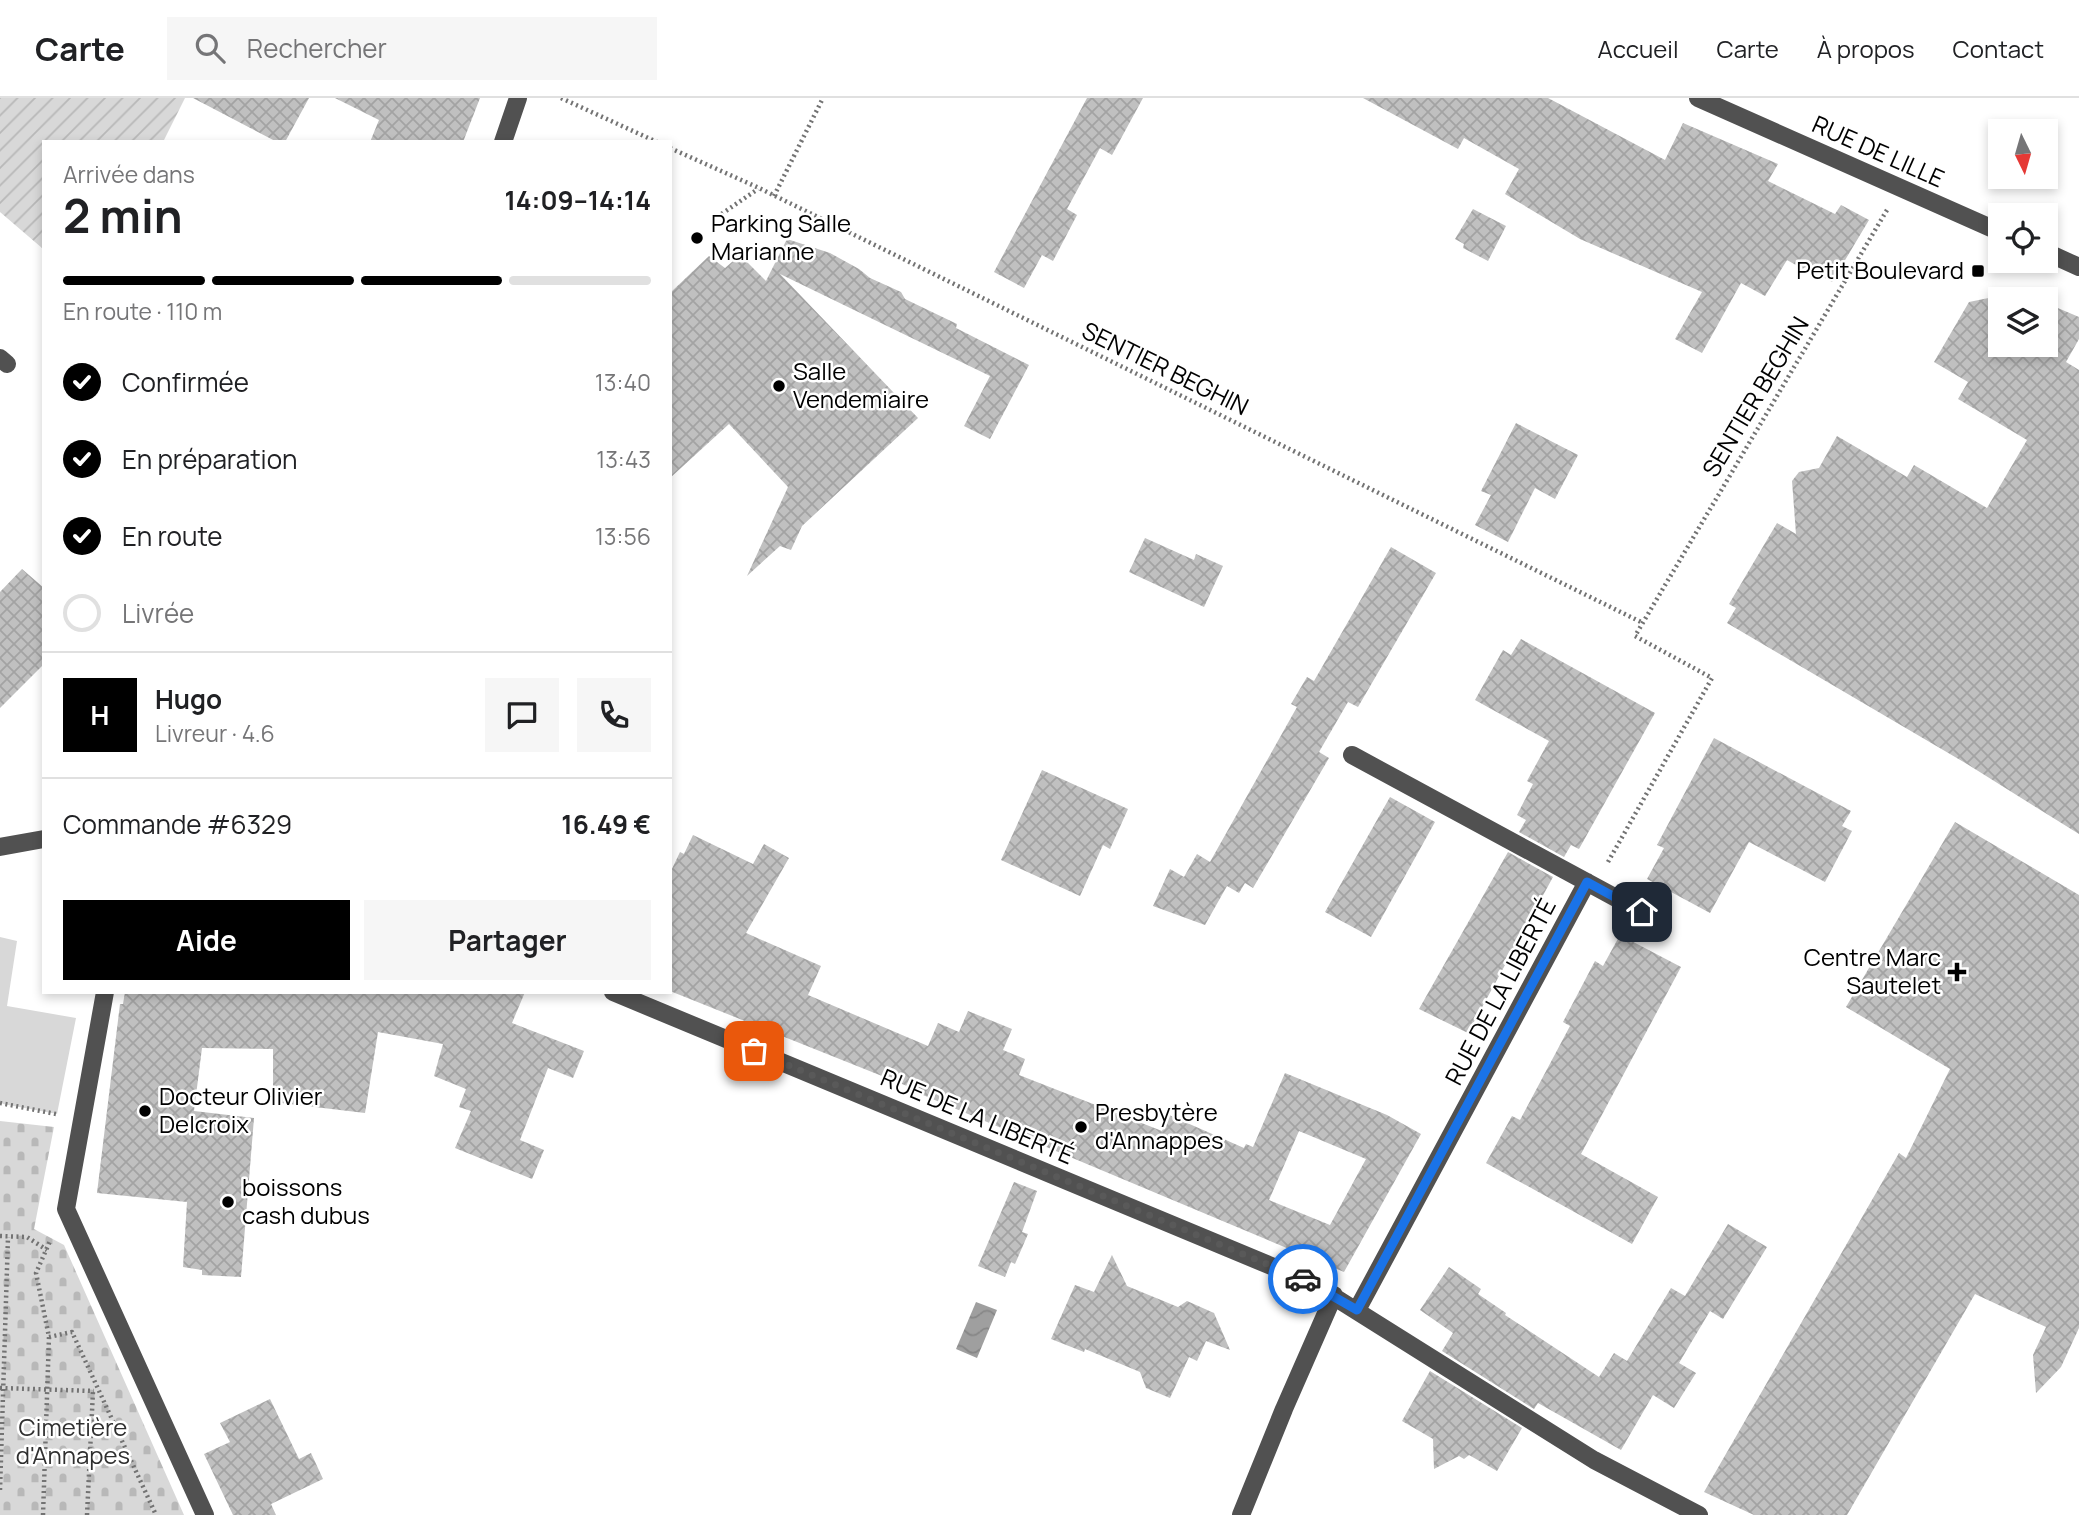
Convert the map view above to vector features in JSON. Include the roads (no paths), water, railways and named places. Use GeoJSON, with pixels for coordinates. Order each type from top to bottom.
{"type":"FeatureCollection","features":[{"type":"Feature","properties":{"kind":"street"},"geometry":{"type":"LineString","coordinates":[[504,140],[518,98]]}},
{"type":"Feature","properties":{"kind":"street","name":"RUE DE LILLE"},"geometry":{"type":"LineString","coordinates":[[1706,100],[1988,227]]}},
{"type":"Feature","properties":{"kind":"street"},"geometry":{"type":"LineString","coordinates":[[2058,257],[2079,267]]}},
{"type":"Feature","properties":{"kind":"street","name":"RUE DE LA LIBERTÉ"},"geometry":{"type":"LineString","coordinates":[[1352,755],[1642,912]]}},
{"type":"Feature","properties":{"kind":"street"},"geometry":{"type":"LineString","coordinates":[[0,847],[42,839]]}},
{"type":"Feature","properties":{"kind":"street","name":"RUE DE LA LIBERTÉ"},"geometry":{"type":"LineString","coordinates":[[1357,1310],[1591,884]]}},
{"type":"Feature","properties":{"kind":"street"},"geometry":{"type":"LineString","coordinates":[[105,994],[66,1209],[205,1515]]}},
{"type":"Feature","properties":{"kind":"street","name":"RUE DE LA LIBERTÉ"},"geometry":{"type":"LineString","coordinates":[[618,994],[1312,1283],[1594,1460],[1699,1515]]}},
{"type":"Feature","properties":{"kind":"street"},"geometry":{"type":"LineString","coordinates":[[1241,1515],[1334,1295]]}},
{"type":"Feature","properties":{"kind":"water"},"geometry":{"type":"Polygon","coordinates":[[[976,1302],[997,1310],[977,1358],[956,1349],[976,1302]]]}},
{"type":"Feature","properties":{"kind":"place","name":"Parking Salle Marianne"},"geometry":{"type":"Point","coordinates":[697,238]}},
{"type":"Feature","properties":{"kind":"place","name":"Petit Boulevard"},"geometry":{"type":"Point","coordinates":[1978,271]}},
{"type":"Feature","properties":{"kind":"place","name":"Salle Vendemiaire"},"geometry":{"type":"Point","coordinates":[779,386]}},
{"type":"Feature","properties":{"kind":"place","name":"Centre Marc Sautelet"},"geometry":{"type":"Point","coordinates":[1957,972]}},
{"type":"Feature","properties":{"kind":"place","name":"Docteur Olivier Delcroix"},"geometry":{"type":"Point","coordinates":[145,1111]}},
{"type":"Feature","properties":{"kind":"place","name":"Presbytère d'Annappes"},"geometry":{"type":"Point","coordinates":[1081,1127]}},
{"type":"Feature","properties":{"kind":"place","name":"boissons cash dubus"},"geometry":{"type":"Point","coordinates":[228,1202]}},
{"type":"Feature","properties":{"kind":"park label","name":"Cimetière d'Annapes"},"geometry":{"type":"Point","coordinates":[73,1442]}}]}
